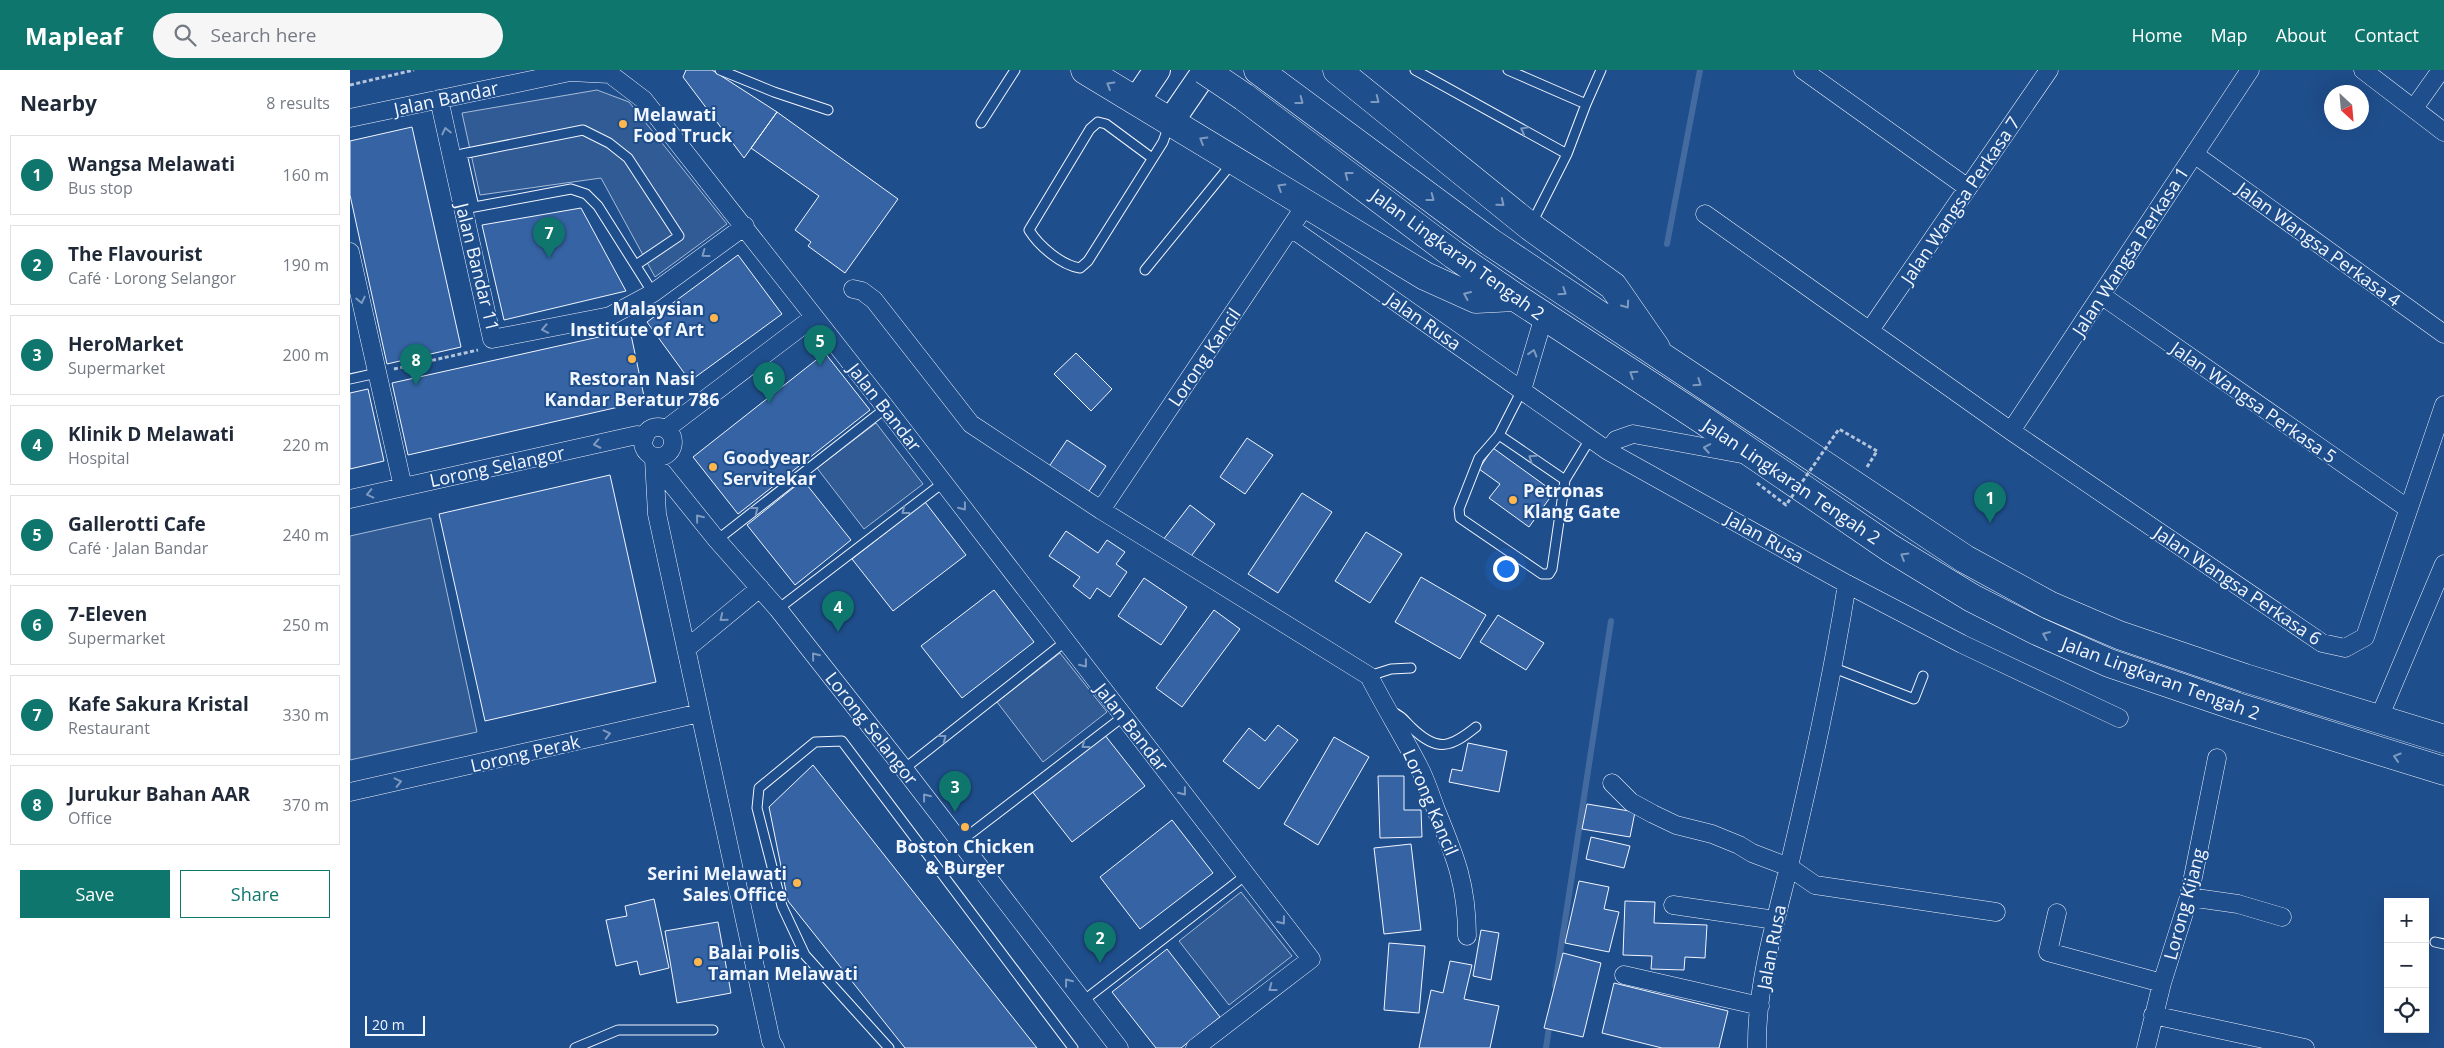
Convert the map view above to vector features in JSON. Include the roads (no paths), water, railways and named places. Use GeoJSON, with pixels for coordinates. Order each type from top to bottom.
{"type":"FeatureCollection","features":[{"type":"Feature","properties":{"kind":"highway"},"geometry":{"type":"LineString","coordinates":[[1084,70],[1235,159],[1425,276],[1476,299],[1515,297]]}},
{"type":"Feature","properties":{"kind":"highway","name":"Jalan Lingkaran Tengah 2"},"geometry":{"type":"LineString","coordinates":[[1205,70],[1515,297],[1890,548],[1972,598],[2037,632],[2136,672],[2238,707],[2444,771]]}},
{"type":"Feature","properties":{"kind":"highway"},"geometry":{"type":"LineString","coordinates":[[1337,70],[1530,227],[1613,286],[1665,361]]}},
{"type":"Feature","properties":{"kind":"highway","name":"Jalan Lingkaran Tengah 2"},"geometry":{"type":"LineString","coordinates":[[1259,71],[1490,242],[1665,361],[1965,559],[2049,604],[2128,638],[2244,678],[2444,739]]}},
{"type":"Feature","properties":{"kind":"main road"},"geometry":{"type":"LineString","coordinates":[[1136,101],[1157,70]]}},
{"type":"Feature","properties":{"kind":"main road"},"geometry":{"type":"LineString","coordinates":[[1171,121],[1205,70]]}},
{"type":"Feature","properties":{"kind":"street"},"geometry":{"type":"LineString","coordinates":[[1803,70],[1968,188]]}},
{"type":"Feature","properties":{"kind":"street","name":"Jalan Wangsa Perkasa 7"},"geometry":{"type":"LineString","coordinates":[[1870,330],[2049,70]]}},
{"type":"Feature","properties":{"kind":"street","name":"Jalan Wangsa Perkasa 1"},"geometry":{"type":"LineString","coordinates":[[2011,431],[2250,70]]}},
{"type":"Feature","properties":{"kind":"street"},"geometry":{"type":"LineString","coordinates":[[2363,70],[2444,132]]}},
{"type":"Feature","properties":{"kind":"street"},"geometry":{"type":"LineString","coordinates":[[2414,108],[2441,70]]}},
{"type":"Feature","properties":{"kind":"street","name":"Jalan Bandar"},"geometry":{"type":"LineString","coordinates":[[350,118],[570,72],[610,74],[644,100],[745,226],[944,482],[1311,959],[1196,1048]]}},
{"type":"Feature","properties":{"kind":"street","name":"Jalan Bandar 11"},"geometry":{"type":"LineString","coordinates":[[439,98],[468,208],[492,339],[610,316],[653,293],[745,226]]}},
{"type":"Feature","properties":{"kind":"street","name":"Jalan Wangsa Perkasa 4"},"geometry":{"type":"LineString","coordinates":[[2194,154],[2444,334]]}},
{"type":"Feature","properties":{"kind":"street","name":"Lorong Kancil"},"geometry":{"type":"LineString","coordinates":[[1101,510],[1307,203]]}},
{"type":"Feature","properties":{"kind":"street","name":"Jalan Wangsa Perkasa 6"},"geometry":{"type":"LineString","coordinates":[[1705,214],[2011,431],[2322,643],[2345,648],[2365,637],[2407,508],[2444,405]]}},
{"type":"Feature","properties":{"kind":"street","name":"Jalan Rusa"},"geometry":{"type":"LineString","coordinates":[[1291,228],[1608,451],[1847,584],[1834,668],[1789,867],[1775,920],[1760,1006],[1758,1048]]}},
{"type":"Feature","properties":{"kind":"street"},"geometry":{"type":"LineString","coordinates":[[350,252],[402,487]]}},
{"type":"Feature","properties":{"kind":"street"},"geometry":{"type":"LineString","coordinates":[[853,289],[862,291],[874,300],[971,424],[1101,510],[1369,676]]}},
{"type":"Feature","properties":{"kind":"street","name":"Jalan Wangsa Perkasa 5"},"geometry":{"type":"LineString","coordinates":[[2101,295],[2407,508]]}},
{"type":"Feature","properties":{"kind":"street"},"geometry":{"type":"LineString","coordinates":[[1522,390],[1544,316]]}},
{"type":"Feature","properties":{"kind":"street","name":"Lorong Selangor"},"geometry":{"type":"LineString","coordinates":[[645,437],[655,428],[666,429],[814,317]]}},
{"type":"Feature","properties":{"kind":"street"},"geometry":{"type":"LineString","coordinates":[[654,459],[666,455],[672,448],[673,438],[666,429]]}},
{"type":"Feature","properties":{"kind":"street"},"geometry":{"type":"LineString","coordinates":[[1608,451],[1616,440],[1632,434],[1755,456]]}},
{"type":"Feature","properties":{"kind":"street","name":"Lorong Selangor"},"geometry":{"type":"LineString","coordinates":[[350,499],[637,435],[645,437]]}},
{"type":"Feature","properties":{"kind":"street","name":"Lorong Selangor"},"geometry":{"type":"LineString","coordinates":[[645,437],[646,450],[717,540],[778,609],[1119,1048]]}},
{"type":"Feature","properties":{"kind":"street","name":"Lorong Selangor"},"geometry":{"type":"LineString","coordinates":[[654,459],[657,514],[770,1046]]}},
{"type":"Feature","properties":{"kind":"street"},"geometry":{"type":"LineString","coordinates":[[2379,718],[2444,564]]}},
{"type":"Feature","properties":{"kind":"street"},"geometry":{"type":"LineString","coordinates":[[1847,584],[1962,644],[2119,718]]}},
{"type":"Feature","properties":{"kind":"street"},"geometry":{"type":"LineString","coordinates":[[686,648],[760,588]]}},
{"type":"Feature","properties":{"kind":"street","name":"Lorong Kancil"},"geometry":{"type":"LineString","coordinates":[[1369,676],[1420,769],[1453,851],[1462,879],[1467,911],[1466,936]]}},
{"type":"Feature","properties":{"kind":"street","name":"Lorong Perak"},"geometry":{"type":"LineString","coordinates":[[350,792],[700,713]]}},
{"type":"Feature","properties":{"kind":"street","name":"Lorong Kijang"},"geometry":{"type":"LineString","coordinates":[[2146,1048],[2162,983],[2189,897],[2217,758]]}},
{"type":"Feature","properties":{"kind":"street"},"geometry":{"type":"LineString","coordinates":[[1612,783],[1631,802],[1653,814],[1676,825],[1712,834],[1739,845],[1766,859],[1789,867],[1815,885],[1996,912]]}},
{"type":"Feature","properties":{"kind":"street"},"geometry":{"type":"LineString","coordinates":[[2189,897],[2238,904],[2282,917]]}},
{"type":"Feature","properties":{"kind":"street"},"geometry":{"type":"LineString","coordinates":[[1674,905],[1775,920]]}},
{"type":"Feature","properties":{"kind":"street"},"geometry":{"type":"LineString","coordinates":[[2057,912],[2048,952],[2162,983]]}},
{"type":"Feature","properties":{"kind":"street"},"geometry":{"type":"LineString","coordinates":[[1624,974],[1760,1006]]}},
{"type":"Feature","properties":{"kind":"street"},"geometry":{"type":"LineString","coordinates":[[2153,1015],[2305,1048]]}},
{"type":"Feature","properties":{"kind":"lane"},"geometry":{"type":"LineString","coordinates":[[720,70],[774,92],[828,110]]}},
{"type":"Feature","properties":{"kind":"lane"},"geometry":{"type":"LineString","coordinates":[[981,123],[1015,70]]}},
{"type":"Feature","properties":{"kind":"lane"},"geometry":{"type":"LineString","coordinates":[[1415,70],[1566,154]]}},
{"type":"Feature","properties":{"kind":"lane"},"geometry":{"type":"LineString","coordinates":[[1508,70],[1586,104]]}},
{"type":"Feature","properties":{"kind":"lane"},"geometry":{"type":"LineString","coordinates":[[1530,227],[1566,154],[1600,70]]}},
{"type":"Feature","properties":{"kind":"lane"},"geometry":{"type":"LineString","coordinates":[[1152,158],[1106,124],[1098,122],[1090,129],[1029,230],[1036,241],[1070,266],[1080,268],[1088,261],[1163,142],[1171,121]]}},
{"type":"Feature","properties":{"kind":"lane"},"geometry":{"type":"LineString","coordinates":[[636,266],[679,236],[628,158],[609,143],[582,130],[462,154],[468,208],[571,189],[586,194],[598,206],[653,293]]}},
{"type":"Feature","properties":{"kind":"lane"},"geometry":{"type":"LineString","coordinates":[[1145,270],[1235,159]]}},
{"type":"Feature","properties":{"kind":"lane"},"geometry":{"type":"LineString","coordinates":[[350,379],[377,373]]}},
{"type":"Feature","properties":{"kind":"lane"},"geometry":{"type":"LineString","coordinates":[[1522,390],[1498,435],[1479,458],[1459,509],[1460,518],[1542,574],[1548,574],[1552,569],[1565,480],[1590,439]]}},
{"type":"Feature","properties":{"kind":"lane"},"geometry":{"type":"LineString","coordinates":[[717,540],[886,408]]}},
{"type":"Feature","properties":{"kind":"lane"},"geometry":{"type":"LineString","coordinates":[[1498,435],[1565,480]]}},
{"type":"Feature","properties":{"kind":"lane"},"geometry":{"type":"LineString","coordinates":[[778,609],[944,482]]}},
{"type":"Feature","properties":{"kind":"lane"},"geometry":{"type":"LineString","coordinates":[[904,769],[1066,641]]}},
{"type":"Feature","properties":{"kind":"lane"},"geometry":{"type":"LineString","coordinates":[[1369,676],[1391,669],[1411,668]]}},
{"type":"Feature","properties":{"kind":"lane"},"geometry":{"type":"LineString","coordinates":[[1834,668],[1914,699],[1923,676]]}},
{"type":"Feature","properties":{"kind":"lane"},"geometry":{"type":"LineString","coordinates":[[1386,709],[1401,715],[1428,742],[1440,746],[1456,743],[1476,727]]}},
{"type":"Feature","properties":{"kind":"lane"},"geometry":{"type":"LineString","coordinates":[[960,841],[1124,716]]}},
{"type":"Feature","properties":{"kind":"lane"},"geometry":{"type":"LineString","coordinates":[[890,1048],[805,955],[782,906],[756,808],[760,788],[815,742],[842,740],[1073,1048]]}},
{"type":"Feature","properties":{"kind":"lane"},"geometry":{"type":"LineString","coordinates":[[1083,1001],[1246,874]]}},
{"type":"Feature","properties":{"kind":"lane"},"geometry":{"type":"LineString","coordinates":[[575,1048],[618,1030],[713,1030]]}},
{"type":"Feature","properties":{"kind":"waterway"},"geometry":{"type":"LineString","coordinates":[[1667,244],[1700,70]]}},
{"type":"Feature","properties":{"kind":"waterway"},"geometry":{"type":"LineString","coordinates":[[1555,986],[1611,621]]}},
{"type":"Feature","properties":{"kind":"waterway"},"geometry":{"type":"LineString","coordinates":[[1546,1048],[1550,1021]]}},
{"type":"Feature","properties":{"kind":"place","name":"Melawati Food Truck"},"geometry":{"type":"Point","coordinates":[623,124]}},
{"type":"Feature","properties":{"kind":"place","name":"Kafe Sakura Kristal"},"geometry":{"type":"Point","coordinates":[549,258]}},
{"type":"Feature","properties":{"kind":"place","name":"Malaysian Institute of Art"},"geometry":{"type":"Point","coordinates":[714,318]}},
{"type":"Feature","properties":{"kind":"place","name":"Restoran Nasi Kandar Beratur 786"},"geometry":{"type":"Point","coordinates":[632,359]}},
{"type":"Feature","properties":{"kind":"place","name":"Gallerotti Cafe"},"geometry":{"type":"Point","coordinates":[820,366]}},
{"type":"Feature","properties":{"kind":"place","name":"Jurukur Bahan AAR"},"geometry":{"type":"Point","coordinates":[416,385]}},
{"type":"Feature","properties":{"kind":"place","name":"7-Eleven"},"geometry":{"type":"Point","coordinates":[769,403]}},
{"type":"Feature","properties":{"kind":"place","name":"Goodyear Servitekar"},"geometry":{"type":"Point","coordinates":[713,467]}},
{"type":"Feature","properties":{"kind":"place","name":"Petronas Klang Gate"},"geometry":{"type":"Point","coordinates":[1513,500]}},
{"type":"Feature","properties":{"kind":"place","name":"Wangsa Melawati"},"geometry":{"type":"Point","coordinates":[1990,523]}},
{"type":"Feature","properties":{"kind":"place","name":"Klinik D Melawati"},"geometry":{"type":"Point","coordinates":[838,632]}},
{"type":"Feature","properties":{"kind":"place","name":"HeroMarket"},"geometry":{"type":"Point","coordinates":[955,812]}},
{"type":"Feature","properties":{"kind":"place","name":"Boston Chicken & Burger"},"geometry":{"type":"Point","coordinates":[965,827]}},
{"type":"Feature","properties":{"kind":"place","name":"Serini Melawati Sales Office"},"geometry":{"type":"Point","coordinates":[797,883]}},
{"type":"Feature","properties":{"kind":"place","name":"Balai Polis Taman Melawati"},"geometry":{"type":"Point","coordinates":[698,962]}},
{"type":"Feature","properties":{"kind":"place","name":"The Flavourist"},"geometry":{"type":"Point","coordinates":[1100,963]}}]}
